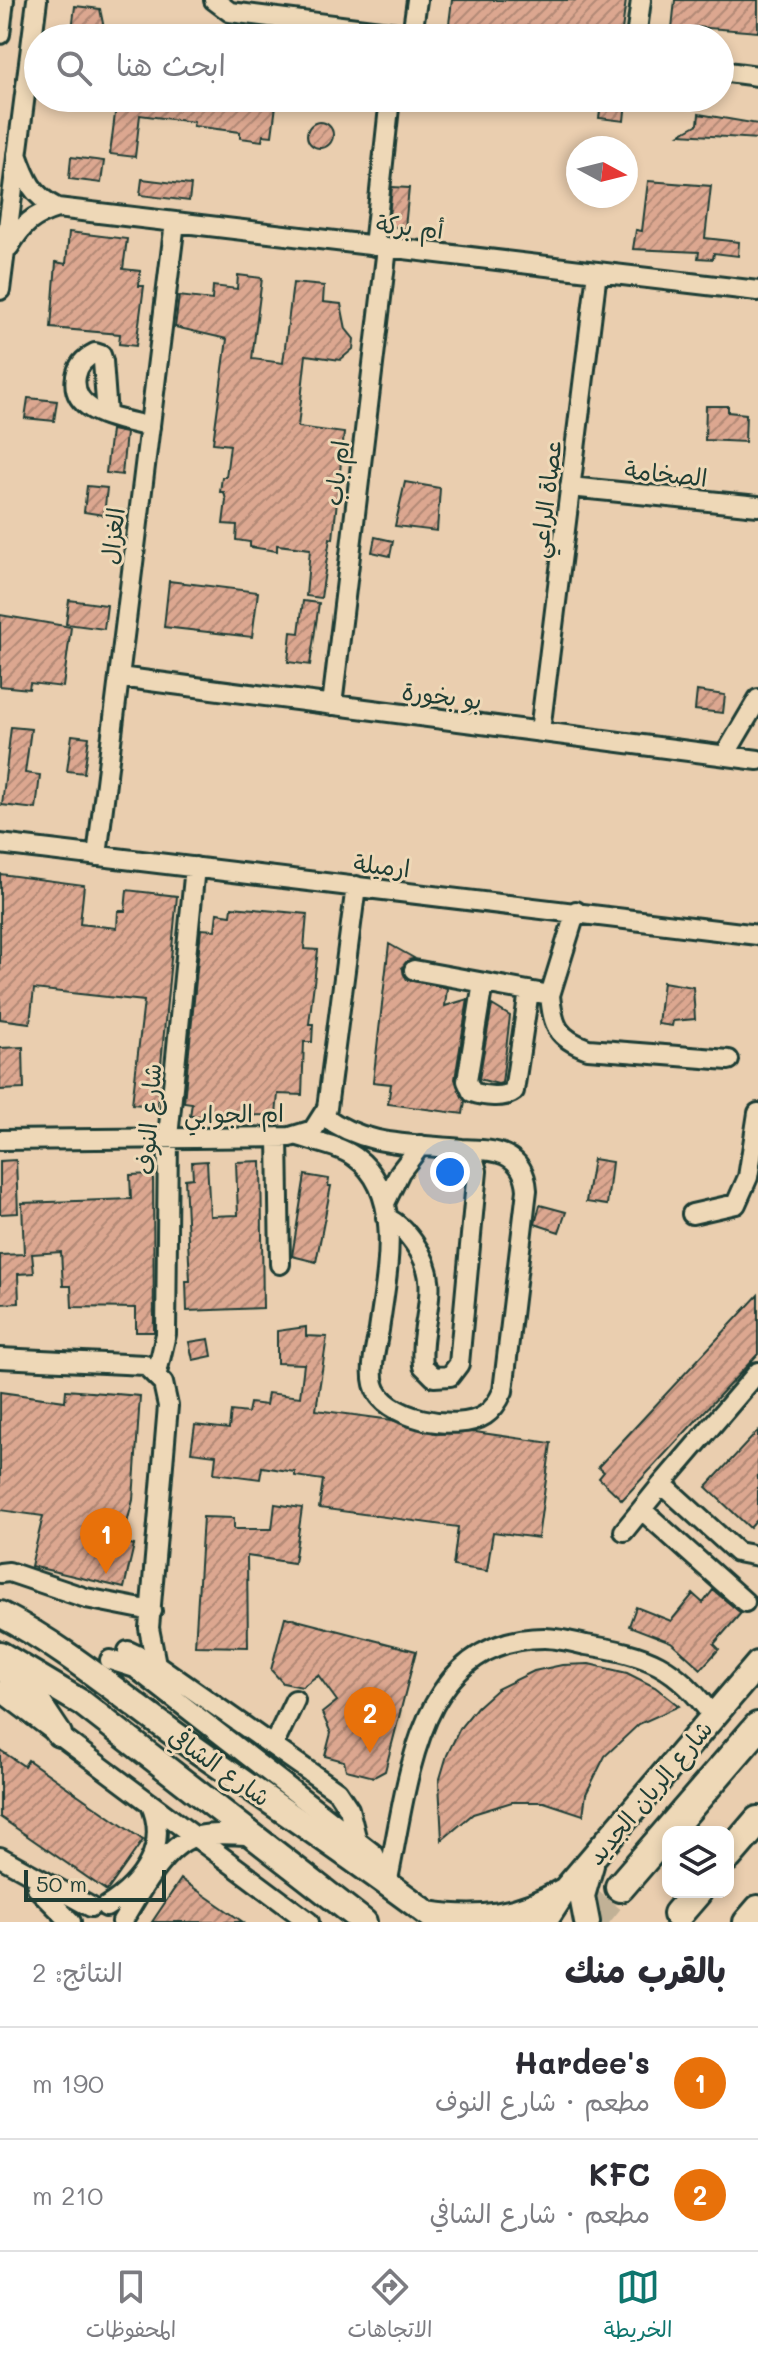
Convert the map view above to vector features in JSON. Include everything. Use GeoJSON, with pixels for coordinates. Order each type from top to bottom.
{"type":"FeatureCollection","features":[{"type":"Feature","properties":{"kind":"highway","name":"شارع الريان الجديد"},"geometry":{"type":"LineString","coordinates":[[620,1887],[758,1727]]}},
{"type":"Feature","properties":{"kind":"highway"},"geometry":{"type":"LineString","coordinates":[[734,1849],[758,1821]]}},
{"type":"Feature","properties":{"kind":"highway"},"geometry":{"type":"LineString","coordinates":[[678,1914],[692,1898]]}},
{"type":"Feature","properties":{"kind":"main road","name":"شارع الشافي"},"geometry":{"type":"LineString","coordinates":[[2,1610],[39,1634],[98,1663],[179,1737],[434,1918]]}},
{"type":"Feature","properties":{"kind":"main road","name":"شارع الشافي"},"geometry":{"type":"LineString","coordinates":[[0,1654],[82,1703],[364,1922]]}},
{"type":"Feature","properties":{"kind":"main road","name":"شارع الريان الجديد"},"geometry":{"type":"LineString","coordinates":[[544,1922],[565,1890],[758,1664]]}},
{"type":"Feature","properties":{"kind":"main road"},"geometry":{"type":"LineString","coordinates":[[0,1665],[39,1704],[59,1734]]}},
{"type":"Feature","properties":{"kind":"main road"},"geometry":{"type":"LineString","coordinates":[[587,1922],[582,1896],[592,1859]]}},
{"type":"Feature","properties":{"kind":"main road"},"geometry":{"type":"LineString","coordinates":[[434,1918],[498,1918],[538,1905],[565,1890]]}},
{"type":"Feature","properties":{"kind":"main road"},"geometry":{"type":"LineString","coordinates":[[746,1922],[758,1908]]}},
{"type":"Feature","properties":{"kind":"street"},"geometry":{"type":"LineString","coordinates":[[0,34],[4,0]]}},
{"type":"Feature","properties":{"kind":"street"},"geometry":{"type":"LineString","coordinates":[[34,24],[37,0]]}},
{"type":"Feature","properties":{"kind":"street"},"geometry":{"type":"LineString","coordinates":[[214,0],[230,12],[320,24]]}},
{"type":"Feature","properties":{"kind":"street"},"geometry":{"type":"LineString","coordinates":[[407,24],[417,0]]}},
{"type":"Feature","properties":{"kind":"street"},"geometry":{"type":"LineString","coordinates":[[638,24],[641,0]]}},
{"type":"Feature","properties":{"kind":"street"},"geometry":{"type":"LineString","coordinates":[[734,73],[758,76]]}},
{"type":"Feature","properties":{"kind":"street"},"geometry":{"type":"LineString","coordinates":[[0,290],[24,100]]}},
{"type":"Feature","properties":{"kind":"street","name":"ام باب"},"geometry":{"type":"LineString","coordinates":[[332,705],[380,247],[389,112]]}},
{"type":"Feature","properties":{"kind":"street"},"geometry":{"type":"LineString","coordinates":[[17,154],[28,186],[42,201],[57,208]]}},
{"type":"Feature","properties":{"kind":"street"},"geometry":{"type":"LineString","coordinates":[[5,256],[22,226],[39,214],[57,208]]}},
{"type":"Feature","properties":{"kind":"street","name":"أم بركة"},"geometry":{"type":"LineString","coordinates":[[57,208],[758,291]]}},
{"type":"Feature","properties":{"kind":"street","name":"الغزال"},"geometry":{"type":"LineString","coordinates":[[97,856],[175,222]]}},
{"type":"Feature","properties":{"kind":"street","name":"عصاة الراعي"},"geometry":{"type":"LineString","coordinates":[[540,731],[597,272]]}},
{"type":"Feature","properties":{"kind":"street"},"geometry":{"type":"LineString","coordinates":[[107,415],[150,427]]}},
{"type":"Feature","properties":{"kind":"street","name":"الصخامة"},"geometry":{"type":"LineString","coordinates":[[570,487],[758,506]]}},
{"type":"Feature","properties":{"kind":"street","name":"بو بخورة"},"geometry":{"type":"LineString","coordinates":[[119,677],[758,760]]}},
{"type":"Feature","properties":{"kind":"street"},"geometry":{"type":"LineString","coordinates":[[725,755],[758,699]]}},
{"type":"Feature","properties":{"kind":"street","name":"ارميلة"},"geometry":{"type":"LineString","coordinates":[[0,844],[758,935]]}},
{"type":"Feature","properties":{"kind":"street","name":"شارع النوف"},"geometry":{"type":"LineString","coordinates":[[172,1697],[156,1664],[150,1619],[168,1406],[167,1394],[157,1373],[166,1334],[168,1137],[195,867]]}},
{"type":"Feature","properties":{"kind":"street"},"geometry":{"type":"LineString","coordinates":[[298,1136],[354,1156],[377,1181],[386,1210],[386,1279],[373,1366],[373,1383],[380,1399],[392,1410],[408,1416],[456,1422],[485,1415],[503,1391],[527,1190],[522,1169],[514,1161],[494,1152],[369,1139],[338,1126],[324,1116],[356,886]]}},
{"type":"Feature","properties":{"kind":"street"},"geometry":{"type":"LineString","coordinates":[[576,911],[550,995],[553,1026],[566,1041],[588,1049],[729,1060]]}},
{"type":"Feature","properties":{"kind":"street"},"geometry":{"type":"LineString","coordinates":[[414,970],[550,995]]}},
{"type":"Feature","properties":{"kind":"street"},"geometry":{"type":"LineString","coordinates":[[483,983],[467,1081],[472,1092],[477,1094],[504,1095],[514,1091],[529,991]]}},
{"type":"Feature","properties":{"kind":"street"},"geometry":{"type":"LineString","coordinates":[[692,1214],[736,1204],[748,1177],[758,1113]]}},
{"type":"Feature","properties":{"kind":"street","name":"ام الجوابي"},"geometry":{"type":"LineString","coordinates":[[0,1140],[298,1136],[313,1130],[324,1116]]}},
{"type":"Feature","properties":{"kind":"street"},"geometry":{"type":"LineString","coordinates":[[278,1137],[280,1264]]}},
{"type":"Feature","properties":{"kind":"street"},"geometry":{"type":"LineString","coordinates":[[386,1210],[400,1172],[421,1145]]}},
{"type":"Feature","properties":{"kind":"street"},"geometry":{"type":"LineString","coordinates":[[386,1210],[427,1262],[430,1282],[423,1366],[434,1377],[450,1376],[459,1364],[477,1171],[473,1157],[461,1149]]}},
{"type":"Feature","properties":{"kind":"street"},"geometry":{"type":"LineString","coordinates":[[0,1358],[145,1365],[157,1373]]}},
{"type":"Feature","properties":{"kind":"street"},"geometry":{"type":"LineString","coordinates":[[624,1531],[758,1372]]}},
{"type":"Feature","properties":{"kind":"street"},"geometry":{"type":"LineString","coordinates":[[662,1484],[737,1552],[758,1556]]}},
{"type":"Feature","properties":{"kind":"street"},"geometry":{"type":"LineString","coordinates":[[642,1510],[745,1602]]}},
{"type":"Feature","properties":{"kind":"street"},"geometry":{"type":"LineString","coordinates":[[0,1573],[9,1572],[150,1619],[128,1651],[98,1663]]}},
{"type":"Feature","properties":{"kind":"street"},"geometry":{"type":"LineString","coordinates":[[386,1884],[415,1752],[427,1717],[445,1684],[466,1662],[491,1647],[544,1638],[616,1649],[664,1665],[696,1694],[713,1717]]}},
{"type":"Feature","properties":{"kind":"street"},"geometry":{"type":"LineString","coordinates":[[128,1651],[156,1664],[342,1795],[352,1817],[357,1841]]}},
{"type":"Feature","properties":{"kind":"street"},"geometry":{"type":"LineString","coordinates":[[98,1663],[135,1668],[357,1841],[380,1861],[386,1884]]}},
{"type":"Feature","properties":{"kind":"street"},"geometry":{"type":"LineString","coordinates":[[0,1691],[309,1922]]}},
{"type":"Feature","properties":{"kind":"street"},"geometry":{"type":"LineString","coordinates":[[273,1746],[295,1700]]}},
{"type":"Feature","properties":{"kind":"street"},"geometry":{"type":"LineString","coordinates":[[77,1922],[98,1907],[117,1900],[155,1852],[160,1831],[149,1801]]}},
{"type":"Feature","properties":{"kind":"street"},"geometry":{"type":"LineString","coordinates":[[0,1858],[98,1907],[121,1922],[165,1859],[183,1842],[196,1836],[250,1835]]}},
{"type":"Feature","properties":{"kind":"street"},"geometry":{"type":"LineString","coordinates":[[0,1858],[48,1896],[71,1922]]}},
{"type":"Feature","properties":{"kind":"building"},"geometry":{"type":"Polygon","coordinates":[[[452,0],[626,0],[623,24],[449,24],[452,0]]]}},
{"type":"Feature","properties":{"kind":"building"},"geometry":{"type":"Polygon","coordinates":[[[675,0],[758,0],[758,32],[734,30],[734,24],[672,24],[675,0]]]}},
{"type":"Feature","properties":{"kind":"building"},"geometry":{"type":"Polygon","coordinates":[[[75,6],[100,9],[103,24],[73,24],[75,6]]]}},
{"type":"Feature","properties":{"kind":"building"},"geometry":{"type":"Polygon","coordinates":[[[115,112],[275,112],[272,136],[263,135],[262,141],[240,138],[240,132],[193,126],[194,122],[140,115],[135,157],[110,154],[115,112]]]}},
{"type":"Feature","properties":{"kind":"building"},"geometry":{"type":"Polygon","coordinates":[[[600,112],[625,112],[624,121],[599,118],[600,112]]]}},
{"type":"Feature","properties":{"kind":"building"},"geometry":{"type":"Polygon","coordinates":[[[699,114],[758,124],[758,139],[680,134],[698,124],[699,114]]]}},
{"type":"Feature","properties":{"kind":"building"},"geometry":{"type":"Polygon","coordinates":[[[320,122],[329,126],[333,135],[329,144],[320,148],[311,144],[307,135],[311,126],[320,122]]]}},
{"type":"Feature","properties":{"kind":"building"},"geometry":{"type":"Polygon","coordinates":[[[71,157],[104,161],[101,183],[69,179],[71,157]]]}},
{"type":"Feature","properties":{"kind":"building"},"geometry":{"type":"Polygon","coordinates":[[[142,179],[191,185],[189,201],[140,195],[142,179]]]}},
{"type":"Feature","properties":{"kind":"building"},"geometry":{"type":"Polygon","coordinates":[[[648,181],[711,186],[705,238],[739,242],[738,256],[714,253],[713,259],[698,258],[699,252],[633,249],[636,230],[642,231],[648,181]]]}},
{"type":"Feature","properties":{"kind":"building"},"geometry":{"type":"Polygon","coordinates":[[[392,187],[409,188],[405,228],[388,226],[392,187]]]}},
{"type":"Feature","properties":{"kind":"building"},"geometry":{"type":"Polygon","coordinates":[[[69,232],[127,239],[123,269],[140,271],[139,286],[144,286],[136,346],[119,344],[120,334],[51,328],[56,262],[66,264],[69,232]]]}},
{"type":"Feature","properties":{"kind":"building"},"geometry":{"type":"Polygon","coordinates":[[[238,275],[262,278],[252,359],[283,363],[293,283],[324,286],[323,302],[341,304],[346,329],[354,339],[353,349],[340,360],[306,355],[298,427],[344,433],[333,539],[330,538],[321,598],[306,596],[310,549],[277,545],[277,551],[250,547],[250,542],[236,540],[237,525],[223,524],[226,500],[224,492],[220,492],[222,477],[226,477],[230,445],[213,443],[227,339],[175,327],[179,296],[212,300],[213,286],[237,289],[238,275]]]}},
{"type":"Feature","properties":{"kind":"building"},"geometry":{"type":"Polygon","coordinates":[[[28,398],[57,401],[54,421],[25,418],[28,398]]]}},
{"type":"Feature","properties":{"kind":"building"},"geometry":{"type":"Polygon","coordinates":[[[706,406],[728,406],[728,412],[746,414],[745,442],[705,440],[706,406]]]}},
{"type":"Feature","properties":{"kind":"building"},"geometry":{"type":"Polygon","coordinates":[[[111,430],[126,433],[122,475],[106,473],[111,430]]]}},
{"type":"Feature","properties":{"kind":"building"},"geometry":{"type":"Polygon","coordinates":[[[405,482],[440,488],[437,531],[395,526],[405,482]]]}},
{"type":"Feature","properties":{"kind":"building"},"geometry":{"type":"Polygon","coordinates":[[[87,486],[107,488],[104,515],[84,512],[87,486]]]}},
{"type":"Feature","properties":{"kind":"building"},"geometry":{"type":"Polygon","coordinates":[[[375,537],[393,541],[390,556],[372,552],[375,537]]]}},
{"type":"Feature","properties":{"kind":"building"},"geometry":{"type":"Polygon","coordinates":[[[169,581],[258,592],[252,637],[164,627],[169,581]]]}},
{"type":"Feature","properties":{"kind":"building"},"geometry":{"type":"Polygon","coordinates":[[[69,600],[107,605],[104,629],[66,624],[69,600]]]}},
{"type":"Feature","properties":{"kind":"building"},"geometry":{"type":"Polygon","coordinates":[[[303,601],[319,603],[310,665],[288,662],[291,632],[299,633],[303,601]]]}},
{"type":"Feature","properties":{"kind":"building"},"geometry":{"type":"Polygon","coordinates":[[[0,615],[71,627],[63,687],[30,683],[29,689],[0,686],[0,615]]]}},
{"type":"Feature","properties":{"kind":"building"},"geometry":{"type":"Polygon","coordinates":[[[697,691],[725,695],[723,713],[695,710],[697,691]]]}},
{"type":"Feature","properties":{"kind":"building"},"geometry":{"type":"Polygon","coordinates":[[[11,727],[31,729],[25,773],[40,775],[36,809],[2,805],[11,727]]]}},
{"type":"Feature","properties":{"kind":"building"},"geometry":{"type":"Polygon","coordinates":[[[72,735],[89,737],[84,773],[67,771],[72,735]]]}},
{"type":"Feature","properties":{"kind":"building"},"geometry":{"type":"Polygon","coordinates":[[[0,874],[84,885],[80,924],[117,928],[118,911],[125,911],[127,890],[177,896],[157,1106],[132,1104],[144,1001],[34,989],[30,1023],[0,1019],[0,874]]]}},
{"type":"Feature","properties":{"kind":"building"},"geometry":{"type":"Polygon","coordinates":[[[232,907],[307,914],[304,949],[318,950],[309,1024],[313,1024],[312,1042],[304,1042],[302,1095],[278,1094],[276,1115],[190,1116],[192,1103],[184,1102],[201,929],[215,930],[217,913],[231,915],[232,907]]]}},
{"type":"Feature","properties":{"kind":"building"},"geometry":{"type":"Polygon","coordinates":[[[389,944],[414,958],[402,967],[407,980],[447,988],[445,1006],[468,999],[455,1079],[465,1101],[463,1114],[388,1104],[391,1084],[373,1082],[389,944]]]}},
{"type":"Feature","properties":{"kind":"building"},"geometry":{"type":"Polygon","coordinates":[[[663,982],[693,987],[695,1019],[673,1021],[672,1026],[658,1024],[663,982]]]}},
{"type":"Feature","properties":{"kind":"building"},"geometry":{"type":"Polygon","coordinates":[[[492,1005],[510,1016],[502,1083],[498,1084],[479,1079],[492,1005]]]}},
{"type":"Feature","properties":{"kind":"building"},"geometry":{"type":"Polygon","coordinates":[[[23,1047],[24,1089],[0,1090],[0,1048],[23,1047]]]}},
{"type":"Feature","properties":{"kind":"building"},"geometry":{"type":"Polygon","coordinates":[[[593,1159],[612,1162],[607,1205],[586,1202],[593,1159]]]}},
{"type":"Feature","properties":{"kind":"building"},"geometry":{"type":"Polygon","coordinates":[[[16,1160],[18,1213],[0,1214],[0,1161],[16,1160]]]}},
{"type":"Feature","properties":{"kind":"building"},"geometry":{"type":"Polygon","coordinates":[[[207,1161],[210,1216],[238,1215],[236,1162],[261,1161],[263,1308],[187,1311],[186,1281],[190,1281],[185,1179],[193,1178],[192,1162],[207,1161]]]}},
{"type":"Feature","properties":{"kind":"building"},"geometry":{"type":"Polygon","coordinates":[[[153,1174],[154,1332],[136,1332],[136,1308],[72,1307],[71,1286],[63,1286],[61,1252],[32,1254],[34,1273],[18,1274],[19,1303],[0,1304],[0,1255],[24,1254],[22,1203],[131,1199],[130,1175],[153,1174]]]}},
{"type":"Feature","properties":{"kind":"building"},"geometry":{"type":"Polygon","coordinates":[[[305,1175],[329,1179],[328,1186],[331,1186],[316,1262],[292,1256],[305,1175]]]}},
{"type":"Feature","properties":{"kind":"building"},"geometry":{"type":"Polygon","coordinates":[[[540,1205],[566,1212],[559,1232],[535,1224],[540,1205]]]}},
{"type":"Feature","properties":{"kind":"building"},"geometry":{"type":"Polygon","coordinates":[[[758,1295],[758,1354],[622,1500],[599,1478],[604,1472],[598,1467],[758,1295]]]}},
{"type":"Feature","properties":{"kind":"building"},"geometry":{"type":"Polygon","coordinates":[[[306,1327],[306,1336],[327,1337],[316,1410],[392,1420],[438,1434],[475,1432],[551,1443],[538,1538],[493,1532],[487,1571],[453,1566],[458,1527],[319,1508],[323,1480],[295,1476],[295,1472],[262,1467],[260,1479],[214,1473],[216,1455],[191,1452],[195,1425],[229,1429],[231,1411],[248,1413],[250,1403],[266,1405],[268,1393],[300,1397],[304,1364],[277,1363],[277,1331],[306,1327]]]}},
{"type":"Feature","properties":{"kind":"building"},"geometry":{"type":"Polygon","coordinates":[[[209,1339],[212,1356],[193,1360],[189,1342],[209,1339]]]}},
{"type":"Feature","properties":{"kind":"building"},"geometry":{"type":"Polygon","coordinates":[[[66,1390],[140,1396],[133,1500],[122,1542],[134,1545],[124,1588],[31,1566],[43,1516],[0,1510],[0,1392],[65,1401],[66,1390]]]}},
{"type":"Feature","properties":{"kind":"building"},"geometry":{"type":"Polygon","coordinates":[[[758,1431],[758,1519],[750,1528],[706,1487],[758,1431]]]}},
{"type":"Feature","properties":{"kind":"building"},"geometry":{"type":"Polygon","coordinates":[[[275,1504],[302,1508],[294,1563],[247,1556],[248,1647],[195,1646],[203,1517],[234,1518],[234,1529],[272,1529],[275,1504]]]}},
{"type":"Feature","properties":{"kind":"building"},"geometry":{"type":"Polygon","coordinates":[[[713,1590],[741,1613],[714,1644],[719,1649],[701,1669],[671,1642],[629,1626],[636,1607],[671,1621],[693,1594],[703,1603],[713,1590]]]}},
{"type":"Feature","properties":{"kind":"building"},"geometry":{"type":"Polygon","coordinates":[[[285,1617],[416,1651],[385,1771],[374,1777],[346,1770],[344,1761],[325,1756],[331,1733],[322,1713],[337,1701],[318,1675],[302,1687],[283,1683],[271,1670],[285,1617]]]}},
{"type":"Feature","properties":{"kind":"building"},"geometry":{"type":"Polygon","coordinates":[[[589,1664],[627,1673],[655,1687],[679,1706],[639,1724],[605,1756],[586,1794],[583,1815],[544,1802],[512,1802],[473,1814],[442,1840],[439,1782],[460,1728],[477,1707],[497,1689],[534,1671],[562,1665],[589,1664]]]}},
{"type":"Feature","properties":{"kind":"building"},"geometry":{"type":"Polygon","coordinates":[[[0,1750],[24,1766],[28,1760],[143,1840],[107,1891],[0,1817],[0,1750]]]}},
{"type":"Feature","properties":{"kind":"building"},"geometry":{"type":"Polygon","coordinates":[[[181,1879],[243,1922],[152,1922],[181,1879]]]}},
{"type":"Feature","properties":{"kind":"tunnel"},"geometry":{"type":"LineString","coordinates":[[592,1922],[620,1887]]}},
{"type":"Feature","properties":{"kind":"place","name":"Hardee's"},"geometry":{"type":"Point","coordinates":[106,1574]}},
{"type":"Feature","properties":{"kind":"place","name":"KFC"},"geometry":{"type":"Point","coordinates":[370,1753]}}]}
